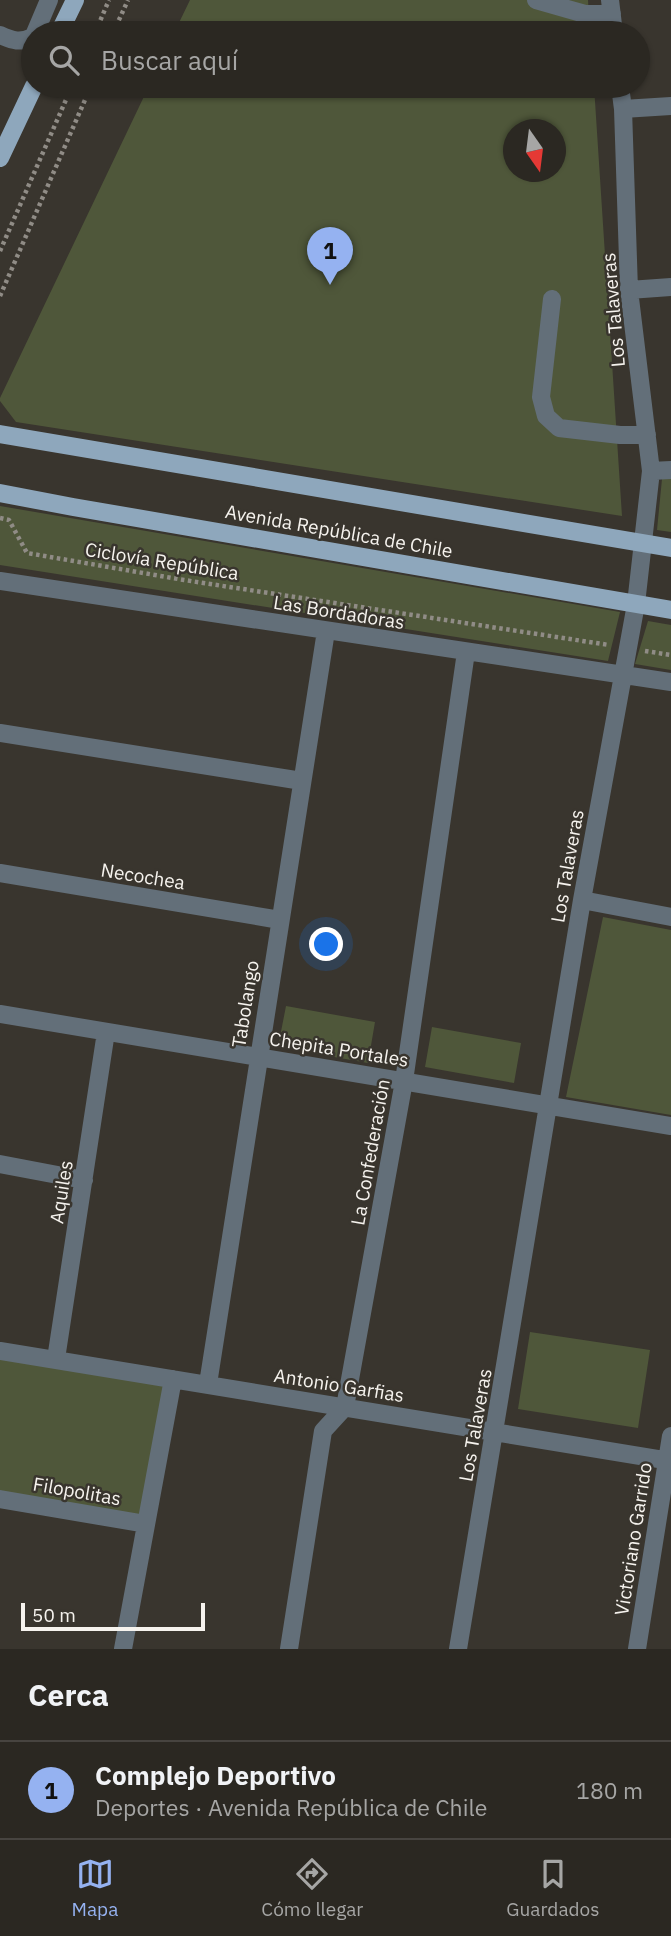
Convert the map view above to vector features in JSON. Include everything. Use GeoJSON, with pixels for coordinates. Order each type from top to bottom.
{"type":"FeatureCollection","features":[{"type":"Feature","properties":{"kind":"main road"},"geometry":{"type":"LineString","coordinates":[[65,21],[75,0]]}},
{"type":"Feature","properties":{"kind":"main road"},"geometry":{"type":"LineString","coordinates":[[0,158],[28,98]]}},
{"type":"Feature","properties":{"kind":"main road","name":"Avenida República de Chile"},"geometry":{"type":"LineString","coordinates":[[0,434],[671,548]]}},
{"type":"Feature","properties":{"kind":"main road","name":"Avenida República de Chile"},"geometry":{"type":"LineString","coordinates":[[0,493],[671,610]]}},
{"type":"Feature","properties":{"kind":"street"},"geometry":{"type":"LineString","coordinates":[[40,21],[49,0]]}},
{"type":"Feature","properties":{"kind":"street"},"geometry":{"type":"LineString","coordinates":[[536,0],[571,5],[585,13],[611,7]]}},
{"type":"Feature","properties":{"kind":"street"},"geometry":{"type":"LineString","coordinates":[[0,35],[21,42]]}},
{"type":"Feature","properties":{"kind":"street","name":"Los Talaveras"},"geometry":{"type":"LineString","coordinates":[[458,1649],[582,900],[636,604],[651,471],[629,290],[622,98]]}},
{"type":"Feature","properties":{"kind":"street"},"geometry":{"type":"LineString","coordinates":[[623,109],[671,106]]}},
{"type":"Feature","properties":{"kind":"street"},"geometry":{"type":"LineString","coordinates":[[629,290],[671,287]]}},
{"type":"Feature","properties":{"kind":"street"},"geometry":{"type":"LineString","coordinates":[[552,299],[541,397],[546,416],[559,428],[620,435],[647,435]]}},
{"type":"Feature","properties":{"kind":"street"},"geometry":{"type":"LineString","coordinates":[[651,471],[671,470]]}},
{"type":"Feature","properties":{"kind":"street","name":"Las Bordadoras"},"geometry":{"type":"LineString","coordinates":[[0,581],[671,682]]}},
{"type":"Feature","properties":{"kind":"street","name":"Tabolango"},"geometry":{"type":"LineString","coordinates":[[208,1384],[326,631]]}},
{"type":"Feature","properties":{"kind":"street","name":"La Confederación"},"geometry":{"type":"LineString","coordinates":[[345,1407],[404,1081],[466,652]]}},
{"type":"Feature","properties":{"kind":"street"},"geometry":{"type":"LineString","coordinates":[[0,733],[302,781]]}},
{"type":"Feature","properties":{"kind":"street","name":"Necochea"},"geometry":{"type":"LineString","coordinates":[[0,873],[280,920]]}},
{"type":"Feature","properties":{"kind":"street"},"geometry":{"type":"LineString","coordinates":[[582,900],[671,917]]}},
{"type":"Feature","properties":{"kind":"street","name":"Chepita Portales"},"geometry":{"type":"LineString","coordinates":[[0,1014],[671,1126]]}},
{"type":"Feature","properties":{"kind":"street","name":"Aquiles"},"geometry":{"type":"LineString","coordinates":[[56,1359],[106,1032]]}},
{"type":"Feature","properties":{"kind":"street"},"geometry":{"type":"LineString","coordinates":[[0,1164],[84,1180]]}},
{"type":"Feature","properties":{"kind":"street","name":"Antonio Garfias"},"geometry":{"type":"LineString","coordinates":[[0,1351],[669,1460]]}},
{"type":"Feature","properties":{"kind":"street"},"geometry":{"type":"LineString","coordinates":[[123,1649],[173,1379]]}},
{"type":"Feature","properties":{"kind":"street"},"geometry":{"type":"LineString","coordinates":[[289,1649],[323,1431],[345,1407]]}},
{"type":"Feature","properties":{"kind":"street","name":"Victoriano Garrido"},"geometry":{"type":"LineString","coordinates":[[637,1649],[671,1436]]}},
{"type":"Feature","properties":{"kind":"street","name":"Filopolitas"},"geometry":{"type":"LineString","coordinates":[[0,1499],[146,1524]]}},
{"type":"Feature","properties":{"kind":"path"},"geometry":{"type":"LineString","coordinates":[[100,21],[109,0]]}},
{"type":"Feature","properties":{"kind":"path"},"geometry":{"type":"LineString","coordinates":[[118,21],[128,0]]}},
{"type":"Feature","properties":{"kind":"path"},"geometry":{"type":"LineString","coordinates":[[0,251],[67,98]]}},
{"type":"Feature","properties":{"kind":"path"},"geometry":{"type":"LineString","coordinates":[[0,296],[86,98]]}},
{"type":"Feature","properties":{"kind":"path","name":"Ciclovía República"},"geometry":{"type":"LineString","coordinates":[[0,518],[9,520],[27,553],[184,580],[671,655]]}},
{"type":"Feature","properties":{"kind":"green space"},"geometry":{"type":"Polygon","coordinates":[[[190,0],[588,0],[589,21],[180,21],[190,0]]]}},
{"type":"Feature","properties":{"kind":"green space"},"geometry":{"type":"Polygon","coordinates":[[[143,98],[595,98],[622,516],[16,422],[0,398],[143,98]]]}},
{"type":"Feature","properties":{"kind":"green space"},"geometry":{"type":"Polygon","coordinates":[[[662,479],[671,479],[671,532],[657,530],[662,479]]]}},
{"type":"Feature","properties":{"kind":"green space"},"geometry":{"type":"Polygon","coordinates":[[[0,506],[620,612],[608,661],[0,565],[0,506]]]}},
{"type":"Feature","properties":{"kind":"green space"},"geometry":{"type":"Polygon","coordinates":[[[648,621],[671,625],[671,670],[635,664],[648,621]]]}},
{"type":"Feature","properties":{"kind":"green space"},"geometry":{"type":"Polygon","coordinates":[[[603,917],[671,930],[671,1115],[566,1097],[603,917]]]}},
{"type":"Feature","properties":{"kind":"green space"},"geometry":{"type":"Polygon","coordinates":[[[286,1006],[375,1022],[368,1063],[278,1047],[286,1006]]]}},
{"type":"Feature","properties":{"kind":"green space"},"geometry":{"type":"Polygon","coordinates":[[[432,1027],[521,1043],[514,1083],[425,1067],[432,1027]]]}},
{"type":"Feature","properties":{"kind":"green space"},"geometry":{"type":"Polygon","coordinates":[[[530,1332],[650,1350],[638,1428],[518,1409],[530,1332]]]}},
{"type":"Feature","properties":{"kind":"green space"},"geometry":{"type":"Polygon","coordinates":[[[0,1350],[173,1379],[146,1524],[0,1499],[0,1350]]]}},
{"type":"Feature","properties":{"kind":"place","name":"Complejo Deportivo"},"geometry":{"type":"Point","coordinates":[330,285]}}]}
